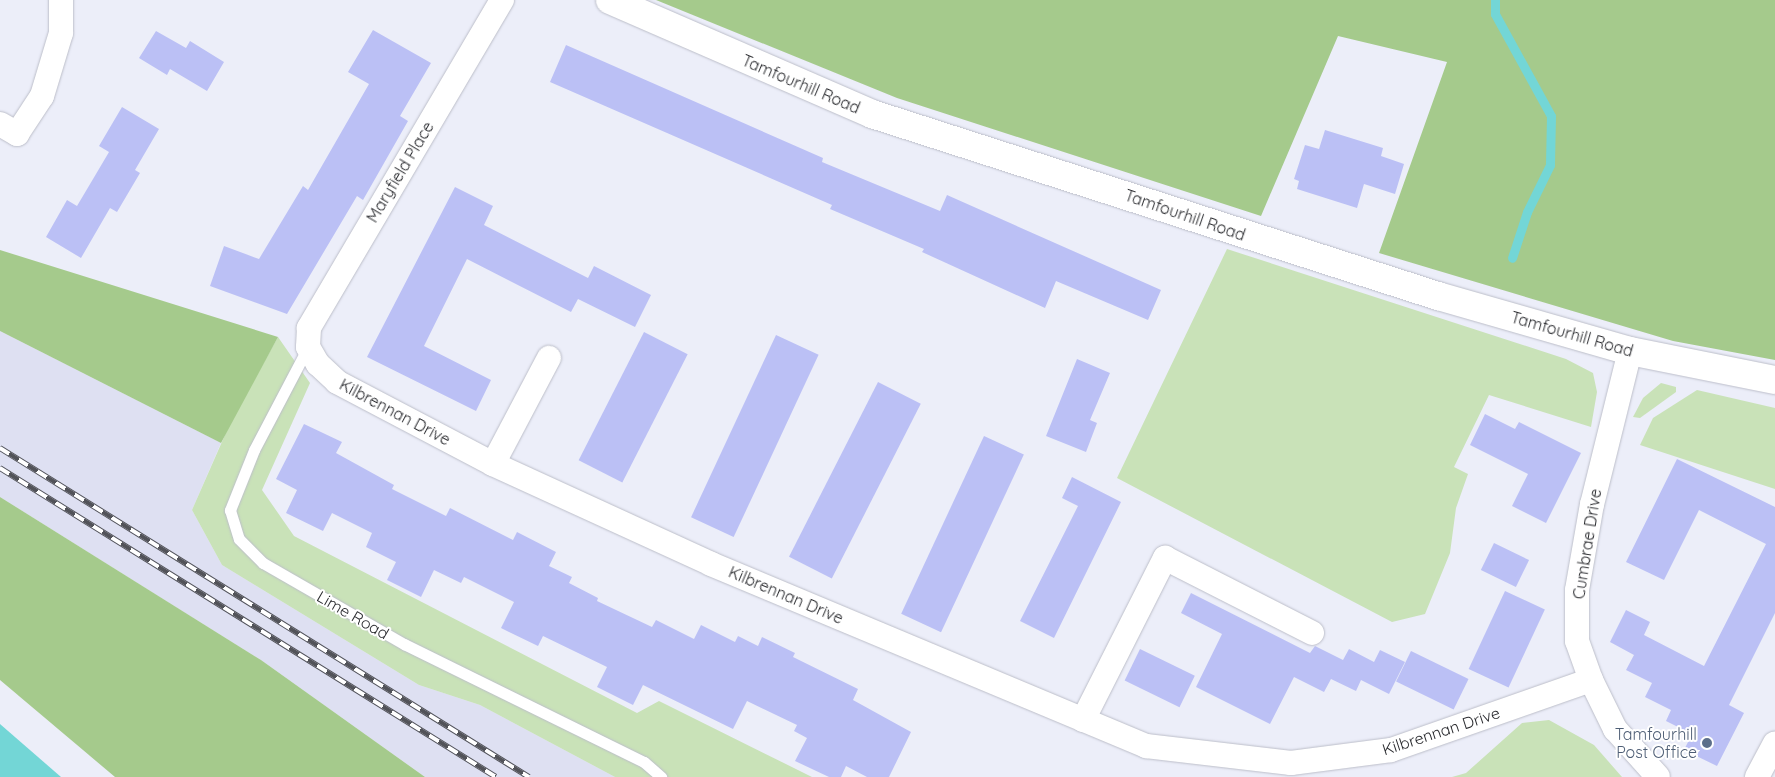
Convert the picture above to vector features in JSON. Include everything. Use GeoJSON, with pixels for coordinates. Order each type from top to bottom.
{"type":"FeatureCollection","features":[{"type":"Feature","properties":{"kind":"main road","name":"Tamfourhill Road"},"geometry":{"type":"LineString","coordinates":[[610,0],[872,114],[1001,153],[1297,252],[1630,351],[1775,380]]}},
{"type":"Feature","properties":{"kind":"street"},"geometry":{"type":"LineString","coordinates":[[0,124],[17,134],[42,96],[61,33],[61,0]]}},
{"type":"Feature","properties":{"kind":"street","name":"Maryfield Place"},"geometry":{"type":"LineString","coordinates":[[308,347],[309,328],[318,310],[502,0]]}},
{"type":"Feature","properties":{"kind":"street","name":"Kilbrennan Drive"},"geometry":{"type":"LineString","coordinates":[[308,347],[318,364],[337,382],[493,464],[711,564],[1146,746],[1292,770],[1391,750],[1591,680]]}},
{"type":"Feature","properties":{"kind":"street","name":"Cumbrae Drive"},"geometry":{"type":"LineString","coordinates":[[1630,351],[1592,504],[1577,590],[1577,641],[1591,680],[1615,729],[1658,777]]}},
{"type":"Feature","properties":{"kind":"street"},"geometry":{"type":"LineString","coordinates":[[493,464],[549,358]]}},
{"type":"Feature","properties":{"kind":"street"},"geometry":{"type":"LineString","coordinates":[[1083,720],[1165,558],[1312,633]]}},
{"type":"Feature","properties":{"kind":"street"},"geometry":{"type":"LineString","coordinates":[[1756,777],[1775,744]]}},
{"type":"Feature","properties":{"kind":"lane","name":"Lime Road"},"geometry":{"type":"LineString","coordinates":[[308,347],[254,450],[230,510],[239,539],[263,563],[404,644],[644,762],[662,777]]}},
{"type":"Feature","properties":{"kind":"shaded area"},"geometry":{"type":"Polygon","coordinates":[[[0,331],[221,443],[192,510],[222,565],[419,685],[480,705],[615,777],[425,777],[261,660],[0,497],[0,331]]]}},
{"type":"Feature","properties":{"kind":"green space"},"geometry":{"type":"Polygon","coordinates":[[[656,0],[1775,0],[1775,360],[1673,341],[1379,253],[1447,62],[1338,36],[1261,216],[897,98],[656,0]]]}},
{"type":"Feature","properties":{"kind":"green space"},"geometry":{"type":"Polygon","coordinates":[[[1227,249],[1566,359],[1593,373],[1597,392],[1591,427],[1489,395],[1454,467],[1468,474],[1456,508],[1450,553],[1425,614],[1392,622],[1117,478],[1227,249]]]}},
{"type":"Feature","properties":{"kind":"green space"},"geometry":{"type":"Polygon","coordinates":[[[0,250],[278,337],[221,443],[0,331],[0,250]]]}},
{"type":"Feature","properties":{"kind":"green space"},"geometry":{"type":"Polygon","coordinates":[[[278,337],[310,383],[262,490],[294,536],[637,713],[659,701],[812,777],[615,777],[480,705],[419,685],[222,565],[192,510],[232,419],[278,337]]]}},
{"type":"Feature","properties":{"kind":"green space"},"geometry":{"type":"Polygon","coordinates":[[[1661,383],[1676,387],[1676,392],[1640,418],[1633,417],[1643,398],[1661,383]]]}},
{"type":"Feature","properties":{"kind":"green space"},"geometry":{"type":"Polygon","coordinates":[[[1697,390],[1775,408],[1775,489],[1640,445],[1653,418],[1697,390]]]}},
{"type":"Feature","properties":{"kind":"green space"},"geometry":{"type":"Polygon","coordinates":[[[0,497],[261,660],[425,777],[115,777],[0,680],[0,497]]]}},
{"type":"Feature","properties":{"kind":"green space"},"geometry":{"type":"Polygon","coordinates":[[[1549,720],[1594,745],[1622,777],[1452,777],[1466,773],[1522,723],[1549,720]]]}},
{"type":"Feature","properties":{"kind":"water"},"geometry":{"type":"Polygon","coordinates":[[[0,724],[61,777],[0,777],[0,724]]]}},
{"type":"Feature","properties":{"kind":"building"},"geometry":{"type":"Polygon","coordinates":[[[373,30],[431,63],[400,116],[408,121],[363,200],[357,196],[287,314],[210,286],[224,246],[259,259],[303,186],[308,190],[369,84],[348,72],[373,30]]]}},
{"type":"Feature","properties":{"kind":"building"},"geometry":{"type":"Polygon","coordinates":[[[156,31],[186,48],[190,41],[224,62],[207,91],[170,69],[167,75],[139,58],[156,31]]]}},
{"type":"Feature","properties":{"kind":"building"},"geometry":{"type":"Polygon","coordinates":[[[566,45],[823,158],[822,162],[940,211],[947,195],[1161,290],[1148,320],[1056,281],[1045,308],[922,252],[924,249],[830,209],[832,205],[550,82],[566,45]]]}},
{"type":"Feature","properties":{"kind":"building"},"geometry":{"type":"Polygon","coordinates":[[[122,107],[159,129],[135,170],[140,173],[117,212],[110,208],[81,258],[46,237],[67,200],[77,206],[109,152],[99,146],[122,107]]]}},
{"type":"Feature","properties":{"kind":"building"},"geometry":{"type":"Polygon","coordinates":[[[1325,130],[1383,148],[1381,156],[1404,164],[1395,194],[1364,184],[1357,208],[1297,189],[1299,181],[1294,179],[1305,145],[1319,149],[1325,130]]]}},
{"type":"Feature","properties":{"kind":"building"},"geometry":{"type":"Polygon","coordinates":[[[455,187],[493,206],[484,225],[588,278],[594,266],[651,295],[635,327],[578,299],[571,312],[467,259],[424,346],[491,380],[476,411],[367,357],[455,187]]]}},
{"type":"Feature","properties":{"kind":"building"},"geometry":{"type":"Polygon","coordinates":[[[644,332],[688,354],[622,483],[579,460],[644,332]]]}},
{"type":"Feature","properties":{"kind":"building"},"geometry":{"type":"Polygon","coordinates":[[[776,335],[819,355],[734,537],[691,517],[776,335]]]}},
{"type":"Feature","properties":{"kind":"building"},"geometry":{"type":"Polygon","coordinates":[[[1077,359],[1110,373],[1090,420],[1097,423],[1086,452],[1046,436],[1077,359]]]}},
{"type":"Feature","properties":{"kind":"building"},"geometry":{"type":"Polygon","coordinates":[[[878,382],[921,404],[832,578],[789,557],[878,382]]]}},
{"type":"Feature","properties":{"kind":"building"},"geometry":{"type":"Polygon","coordinates":[[[1485,414],[1515,429],[1519,422],[1581,453],[1546,523],[1512,506],[1528,474],[1470,445],[1485,414]]]}},
{"type":"Feature","properties":{"kind":"building"},"geometry":{"type":"Polygon","coordinates":[[[304,424],[342,442],[336,453],[394,485],[392,489],[446,516],[450,508],[513,540],[517,532],[556,552],[549,566],[572,577],[569,583],[598,598],[597,601],[652,627],[656,620],[694,639],[701,625],[735,642],[738,636],[758,646],[762,637],[795,653],[793,657],[858,689],[853,700],[911,732],[889,777],[867,777],[846,766],[841,777],[829,777],[795,761],[807,738],[794,731],[797,725],[747,701],[733,729],[643,685],[633,705],[597,687],[607,667],[543,636],[538,646],[501,628],[514,602],[464,577],[461,583],[434,570],[421,597],[387,580],[396,562],[366,547],[372,533],[332,513],[323,531],[286,513],[297,490],[276,479],[304,424]]]}},
{"type":"Feature","properties":{"kind":"building"},"geometry":{"type":"Polygon","coordinates":[[[984,436],[1024,455],[941,632],[901,614],[984,436]]]}},
{"type":"Feature","properties":{"kind":"building"},"geometry":{"type":"Polygon","coordinates":[[[1677,459],[1775,507],[1775,613],[1729,705],[1744,713],[1717,766],[1684,750],[1692,734],[1666,721],[1671,710],[1645,697],[1652,683],[1626,670],[1634,655],[1610,642],[1626,610],[1650,622],[1644,635],[1704,666],[1766,544],[1699,510],[1664,580],[1626,562],[1677,459]]]}},
{"type":"Feature","properties":{"kind":"building"},"geometry":{"type":"Polygon","coordinates":[[[1072,477],[1121,502],[1054,638],[1020,621],[1078,506],[1062,498],[1072,477]]]}},
{"type":"Feature","properties":{"kind":"building"},"geometry":{"type":"Polygon","coordinates":[[[1494,543],[1529,560],[1516,587],[1481,570],[1494,543]]]}},
{"type":"Feature","properties":{"kind":"building"},"geometry":{"type":"Polygon","coordinates":[[[1505,591],[1545,610],[1509,688],[1469,669],[1505,591]]]}},
{"type":"Feature","properties":{"kind":"building"},"geometry":{"type":"Polygon","coordinates":[[[1191,593],[1310,653],[1315,646],[1343,660],[1349,649],[1374,662],[1380,650],[1405,662],[1389,694],[1361,680],[1356,691],[1331,679],[1324,692],[1294,677],[1270,724],[1196,687],[1222,634],[1181,613],[1191,593]]]}},
{"type":"Feature","properties":{"kind":"building"},"geometry":{"type":"Polygon","coordinates":[[[1140,649],[1195,676],[1179,707],[1125,680],[1140,649]]]}},
{"type":"Feature","properties":{"kind":"building"},"geometry":{"type":"Polygon","coordinates":[[[1411,651],[1469,679],[1454,710],[1396,682],[1411,651]]]}},
{"type":"Feature","properties":{"kind":"waterway"},"geometry":{"type":"LineString","coordinates":[[1495,0],[1495,14],[1551,116],[1550,165],[1527,212],[1512,258]]}},
{"type":"Feature","properties":{"kind":"railway"},"geometry":{"type":"LineString","coordinates":[[0,448],[529,777]]}},
{"type":"Feature","properties":{"kind":"railway"},"geometry":{"type":"LineString","coordinates":[[0,468],[496,777]]}},
{"type":"Feature","properties":{"kind":"place","name":"Tamfourhill Post Office"},"geometry":{"type":"Point","coordinates":[1707,743]}}]}
